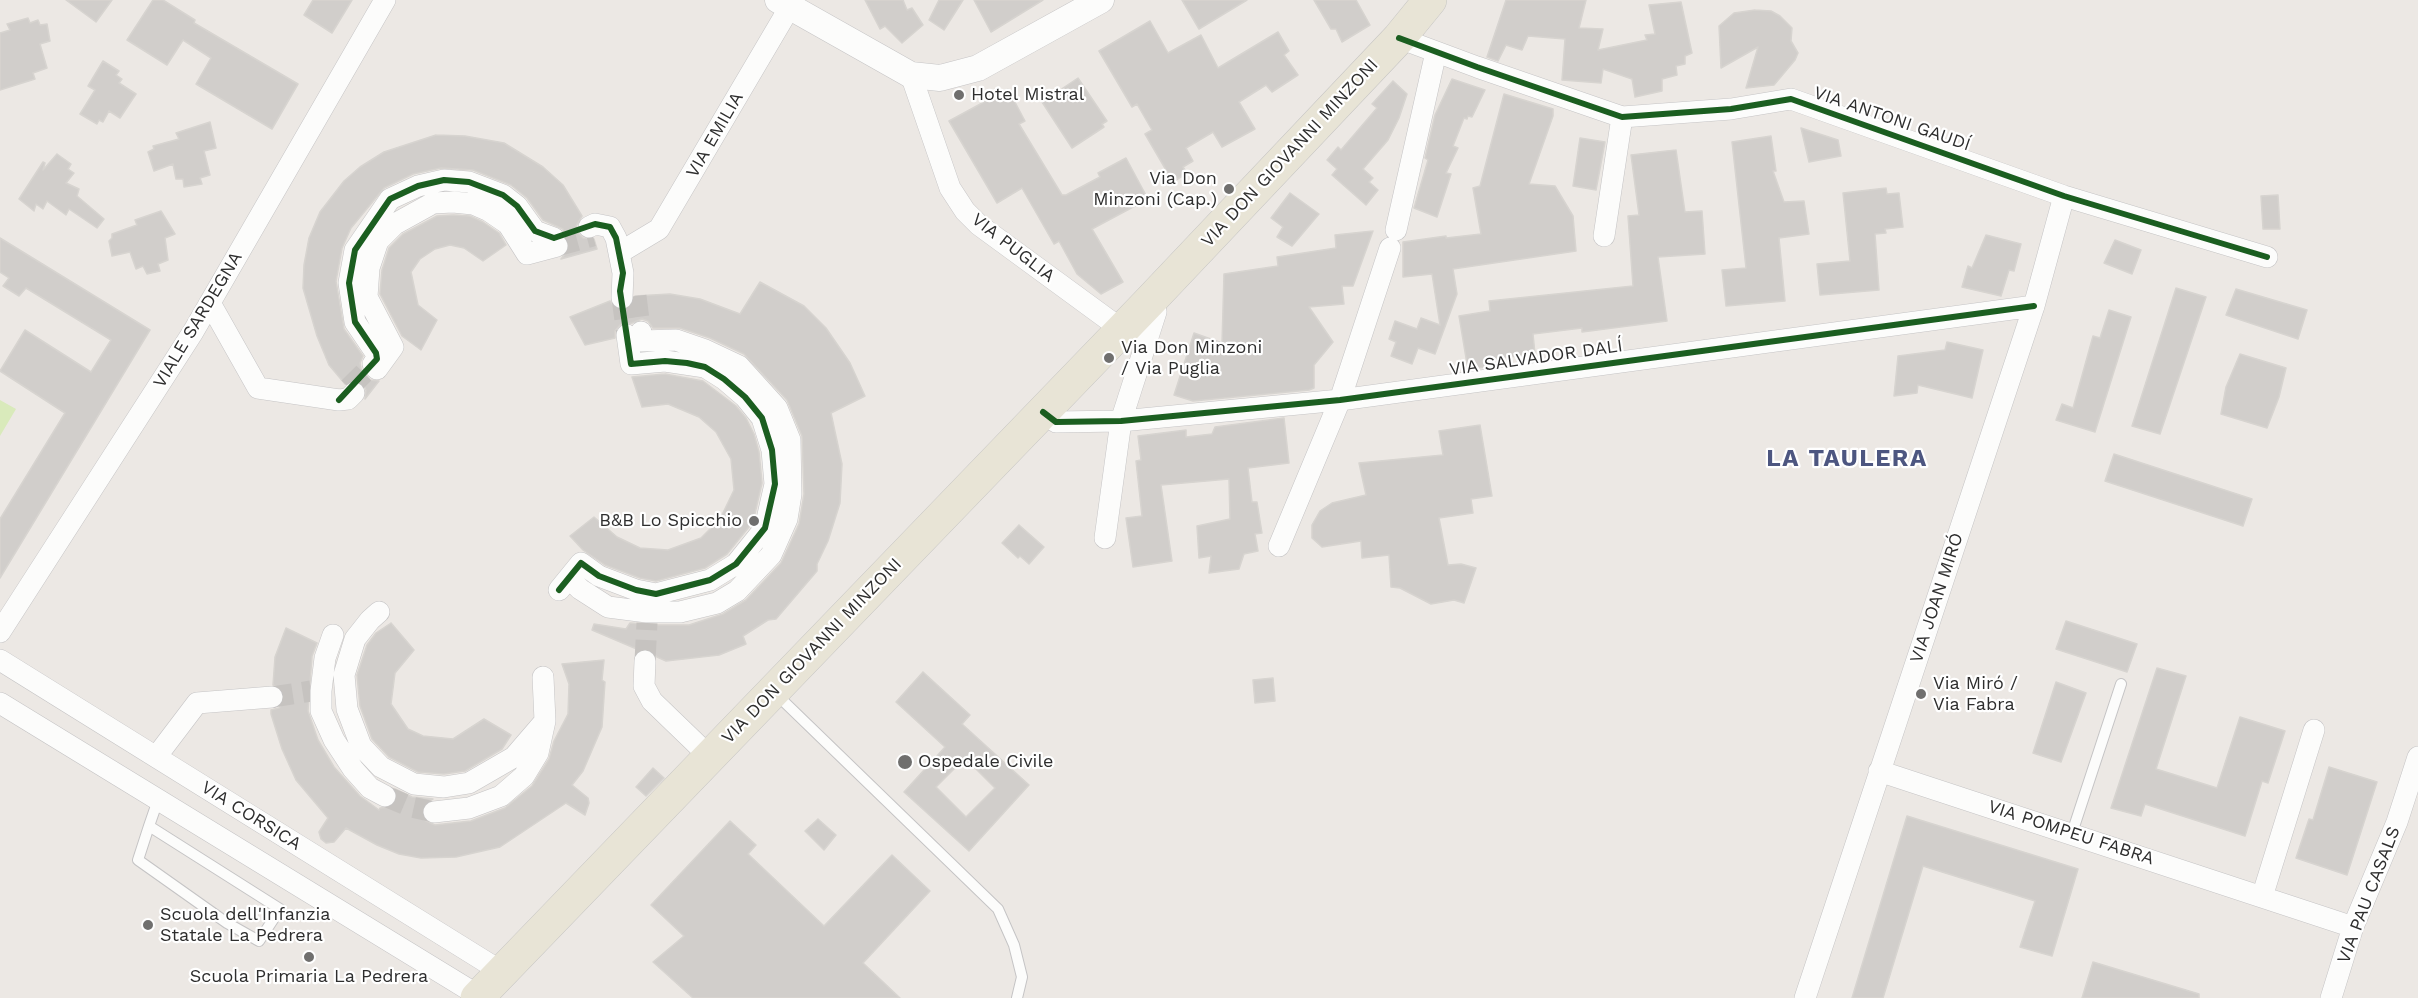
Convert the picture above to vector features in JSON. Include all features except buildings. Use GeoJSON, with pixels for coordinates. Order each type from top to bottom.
{"type":"FeatureCollection","features":[{"type":"Feature","properties":{"kind":"main road","name":"VIA DON GIOVANNI MINZONI"},"geometry":{"type":"LineString","coordinates":[[478,997],[1147,304],[1399,38],[1430,0]]}},
{"type":"Feature","properties":{"kind":"street","name":"VIALE SARDEGNA"},"geometry":{"type":"LineString","coordinates":[[0,632],[210,303],[385,0]]}},
{"type":"Feature","properties":{"kind":"street"},"geometry":{"type":"LineString","coordinates":[[787,2],[911,75],[940,78],[978,68],[1101,0]]}},
{"type":"Feature","properties":{"kind":"street","name":"VIA EMILIA"},"geometry":{"type":"LineString","coordinates":[[621,263],[659,229],[787,2]]}},
{"type":"Feature","properties":{"kind":"street","name":"VIA ANTONI GAUDÍ"},"geometry":{"type":"LineString","coordinates":[[1399,38],[1622,117],[1731,109],[1791,99],[2064,196],[2267,257]]}},
{"type":"Feature","properties":{"kind":"street"},"geometry":{"type":"LineString","coordinates":[[1279,546],[1340,400],[1393,239],[1436,52]]}},
{"type":"Feature","properties":{"kind":"street","name":"VIA PUGLIA"},"geometry":{"type":"LineString","coordinates":[[911,75],[950,188],[965,211],[979,225],[1121,329]]}},
{"type":"Feature","properties":{"kind":"street"},"geometry":{"type":"LineString","coordinates":[[1604,236],[1622,117]]}},
{"type":"Feature","properties":{"kind":"street"},"geometry":{"type":"LineString","coordinates":[[375,366],[376,353],[355,322],[349,283],[356,250],[369,227],[390,199],[418,186],[444,180],[469,182],[503,195],[517,206],[536,231],[555,242]]}},
{"type":"Feature","properties":{"kind":"street","name":"VIA JOAN MIRÓ"},"geometry":{"type":"LineString","coordinates":[[1805,998],[2034,306],[2064,196]]}},
{"type":"Feature","properties":{"kind":"street"},"geometry":{"type":"LineString","coordinates":[[597,230],[616,238],[629,297]]}},
{"type":"Feature","properties":{"kind":"street"},"geometry":{"type":"LineString","coordinates":[[210,303],[258,388],[347,394]]}},
{"type":"Feature","properties":{"kind":"street"},"geometry":{"type":"LineString","coordinates":[[1105,538],[1121,421],[1156,312],[1147,304]]}},
{"type":"Feature","properties":{"kind":"street","name":"VIA SALVADOR DALÍ"},"geometry":{"type":"LineString","coordinates":[[1043,412],[1056,422],[1121,421],[1340,400],[2034,306]]}},
{"type":"Feature","properties":{"kind":"street"},"geometry":{"type":"LineString","coordinates":[[570,577],[580,589],[608,607],[680,612],[717,603],[737,591],[771,555],[787,519],[791,495],[790,440],[777,408],[738,366],[705,350],[676,340],[640,341],[634,334]]}},
{"type":"Feature","properties":{"kind":"street"},"geometry":{"type":"LineString","coordinates":[[379,612],[355,639],[344,675],[347,709],[361,746],[381,767],[414,784],[444,786],[469,783],[514,757],[545,721]]}},
{"type":"Feature","properties":{"kind":"street"},"geometry":{"type":"LineString","coordinates":[[333,635],[316,691],[321,711],[334,740],[353,770],[370,788],[385,796]]}},
{"type":"Feature","properties":{"kind":"street","name":"VIA CORSICA"},"geometry":{"type":"LineString","coordinates":[[0,660],[501,972]]}},
{"type":"Feature","properties":{"kind":"street"},"geometry":{"type":"LineString","coordinates":[[645,661],[644,686],[652,701],[709,756]]}},
{"type":"Feature","properties":{"kind":"street"},"geometry":{"type":"LineString","coordinates":[[434,812],[469,807],[501,796],[524,776],[538,753],[545,721],[543,677]]}},
{"type":"Feature","properties":{"kind":"street"},"geometry":{"type":"LineString","coordinates":[[316,691],[345,690]]}},
{"type":"Feature","properties":{"kind":"street"},"geometry":{"type":"LineString","coordinates":[[156,757],[197,703],[272,697]]}},
{"type":"Feature","properties":{"kind":"street","name":"VIA CORSICA"},"geometry":{"type":"LineString","coordinates":[[0,703],[478,997]]}},
{"type":"Feature","properties":{"kind":"street"},"geometry":{"type":"LineString","coordinates":[[2262,897],[2314,730]]}},
{"type":"Feature","properties":{"kind":"street","name":"VIA PAU CASALS"},"geometry":{"type":"LineString","coordinates":[[2331,998],[2353,927],[2397,822],[2418,757]]}},
{"type":"Feature","properties":{"kind":"street","name":"VIA POMPEU FABRA"},"geometry":{"type":"LineString","coordinates":[[1879,771],[2353,927]]}},
{"type":"Feature","properties":{"kind":"lane"},"geometry":{"type":"LineString","coordinates":[[2072,833],[2121,684]]}},
{"type":"Feature","properties":{"kind":"lane"},"geometry":{"type":"LineString","coordinates":[[772,691],[998,909],[1014,945],[1022,977],[1017,998]]}},
{"type":"Feature","properties":{"kind":"lane"},"geometry":{"type":"LineString","coordinates":[[149,826],[280,909],[260,941],[227,923],[138,860],[149,826],[158,800]]}},
{"type":"Feature","properties":{"kind":"green space"},"geometry":{"type":"Polygon","coordinates":[[[0,400],[16,409],[0,436],[0,400]]]}},
{"type":"Feature","properties":{"kind":"tunnel"},"geometry":{"type":"LineString","coordinates":[[557,246],[593,236]]}},
{"type":"Feature","properties":{"kind":"tunnel"},"geometry":{"type":"LineString","coordinates":[[636,296],[640,328]]}},
{"type":"Feature","properties":{"kind":"tunnel"},"geometry":{"type":"LineString","coordinates":[[622,298],[627,335]]}},
{"type":"Feature","properties":{"kind":"tunnel"},"geometry":{"type":"LineString","coordinates":[[349,388],[373,364]]}},
{"type":"Feature","properties":{"kind":"tunnel"},"geometry":{"type":"LineString","coordinates":[[645,661],[647,623]]}},
{"type":"Feature","properties":{"kind":"tunnel"},"geometry":{"type":"LineString","coordinates":[[272,697],[311,691]]}},
{"type":"Feature","properties":{"kind":"tunnel"},"geometry":{"type":"LineString","coordinates":[[385,796],[411,807],[434,812]]}},
{"type":"Feature","properties":{"kind":"cycle path"},"geometry":{"type":"LineString","coordinates":[[1399,38],[1622,117],[1731,109],[1791,99],[2064,196],[2267,257]]}},
{"type":"Feature","properties":{"kind":"cycle path"},"geometry":{"type":"LineString","coordinates":[[339,400],[377,359],[376,353],[355,322],[349,283],[355,250],[390,199],[418,186],[444,180],[469,182],[503,195],[517,206],[535,231],[554,238],[595,224],[610,227],[616,238],[623,273],[620,291],[631,364],[665,361],[687,363],[705,367],[724,379],[745,397],[762,418],[772,450],[775,484],[765,528],[736,564],[710,580],[656,594],[636,590],[599,576],[581,563],[559,590]]}},
{"type":"Feature","properties":{"kind":"cycle path"},"geometry":{"type":"LineString","coordinates":[[1043,412],[1056,422],[1121,421],[1340,400],[2034,306]]}},
{"type":"Feature","properties":{"kind":"place","name":"Hotel Mistral"},"geometry":{"type":"Point","coordinates":[959,95]}},
{"type":"Feature","properties":{"kind":"place","name":"Via Don Minzoni (Cap.)"},"geometry":{"type":"Point","coordinates":[1229,189]}},
{"type":"Feature","properties":{"kind":"place","name":"Via Don Minzoni / Via Puglia"},"geometry":{"type":"Point","coordinates":[1109,358]}},
{"type":"Feature","properties":{"kind":"place","name":"B&B Lo Spicchio"},"geometry":{"type":"Point","coordinates":[754,521]}},
{"type":"Feature","properties":{"kind":"place","name":"Via Miró / Via Fabra"},"geometry":{"type":"Point","coordinates":[1921,694]}},
{"type":"Feature","properties":{"kind":"place","name":"Ospedale Civile"},"geometry":{"type":"Point","coordinates":[905,762]}},
{"type":"Feature","properties":{"kind":"place","name":"Scuola dell'Infanzia Statale La Pedrera"},"geometry":{"type":"Point","coordinates":[148,925]}},
{"type":"Feature","properties":{"kind":"place","name":"Scuola Primaria La Pedrera"},"geometry":{"type":"Point","coordinates":[309,957]}},
{"type":"Feature","properties":{"kind":"district","name":"LA TAULERA"},"geometry":{"type":"Point","coordinates":[1847,459]}}]}
